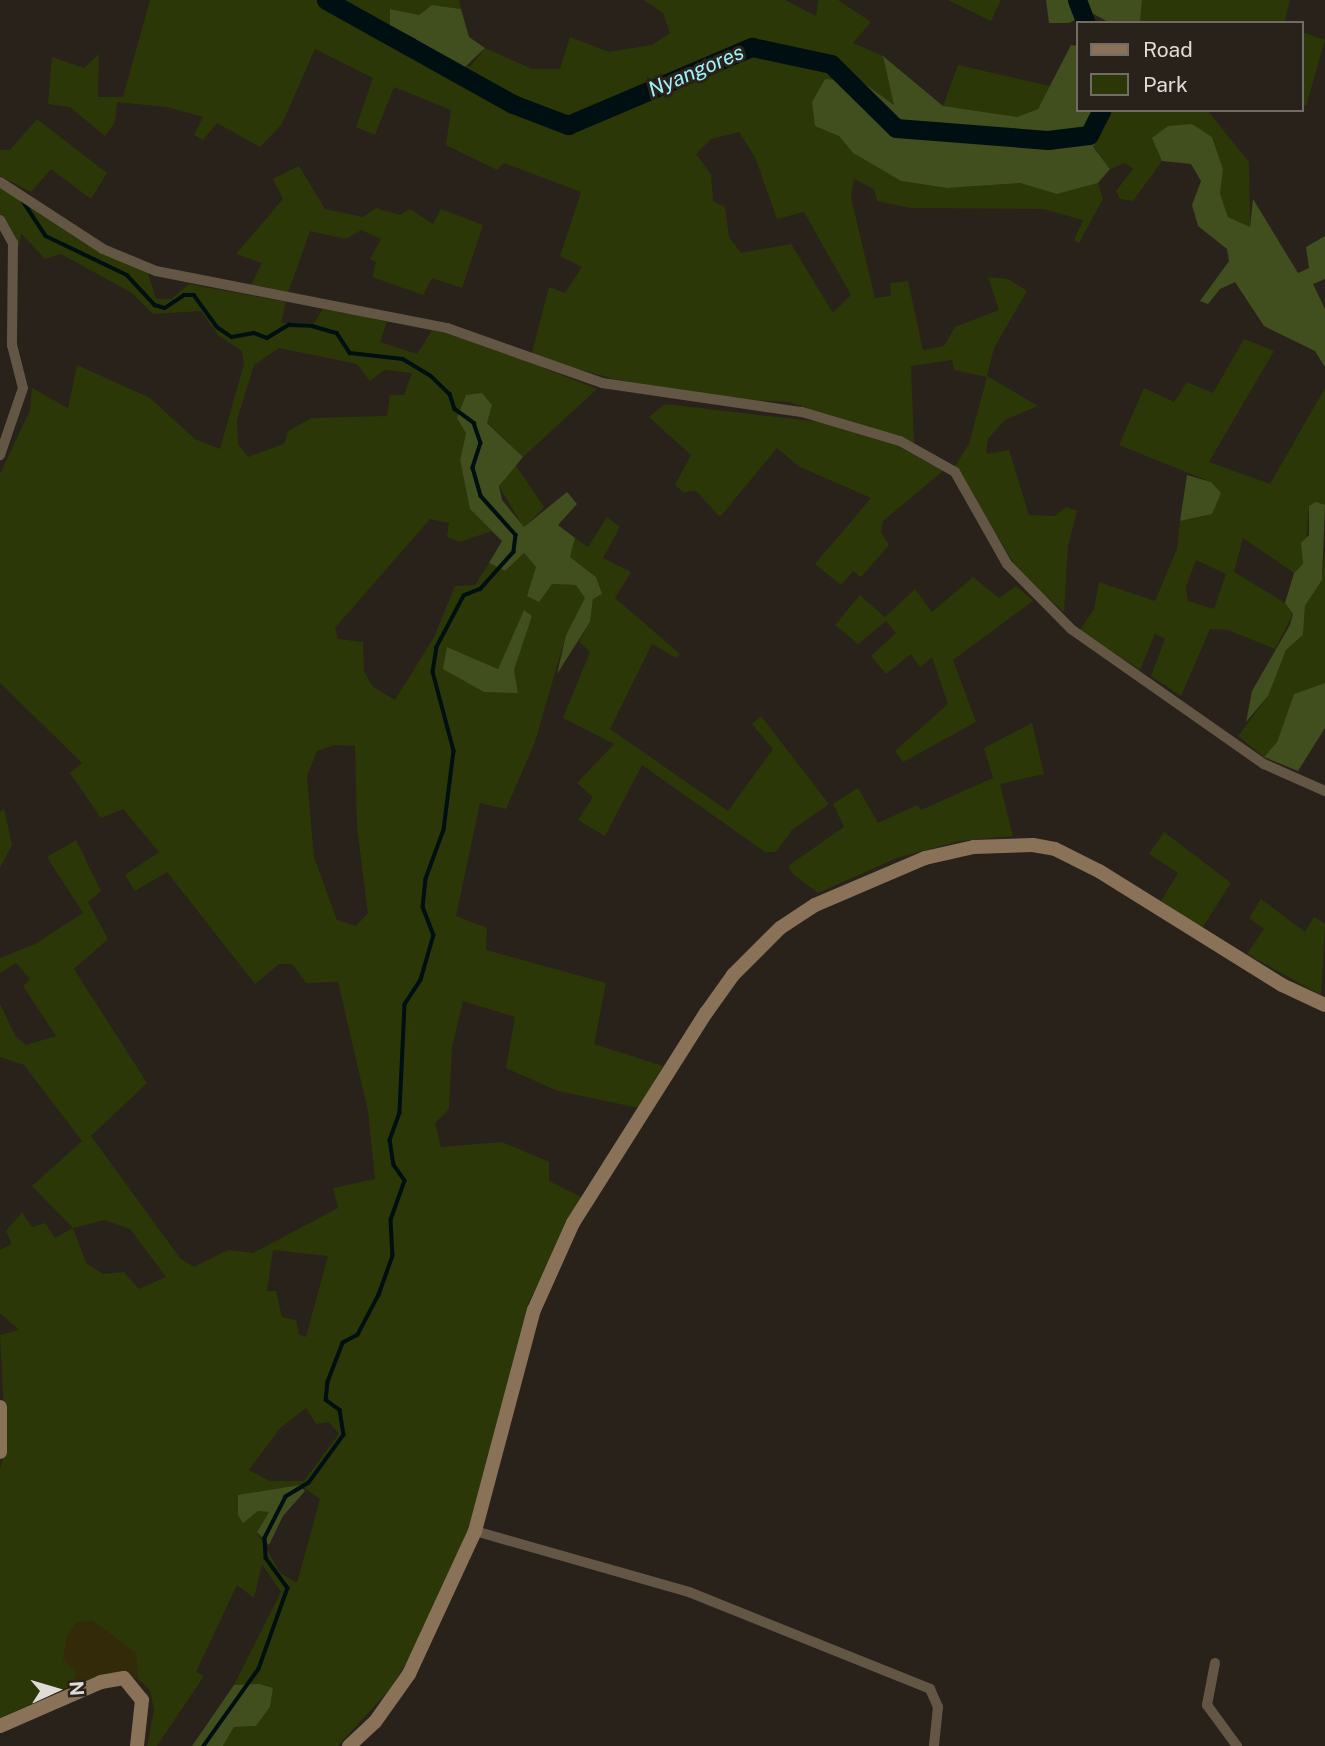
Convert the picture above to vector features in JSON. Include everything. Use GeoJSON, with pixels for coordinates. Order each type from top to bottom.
{"type":"FeatureCollection","features":[{"type":"Feature","properties":{"kind":"street"},"geometry":{"type":"LineString","coordinates":[[0,182],[103,249],[156,271],[447,328],[602,383],[802,412],[900,441],[955,472],[1007,564],[1071,629],[1264,764],[1325,791]]}},
{"type":"Feature","properties":{"kind":"street"},"geometry":{"type":"LineString","coordinates":[[0,220],[12,243],[12,345],[23,387],[0,455]]}},
{"type":"Feature","properties":{"kind":"street"},"geometry":{"type":"LineString","coordinates":[[349,1746],[375,1722],[409,1674],[475,1531],[518,1360],[573,1223],[733,975],[780,928],[815,905],[925,858],[1001,845],[1055,849],[1325,1005]]}},
{"type":"Feature","properties":{"kind":"street"},"geometry":{"type":"LineString","coordinates":[[0,1407],[0,1452]]}},
{"type":"Feature","properties":{"kind":"street"},"geometry":{"type":"LineString","coordinates":[[475,1531],[688,1592],[930,1689],[938,1707],[934,1746]]}},
{"type":"Feature","properties":{"kind":"street"},"geometry":{"type":"LineString","coordinates":[[1215,1662],[1207,1705],[1237,1746]]}},
{"type":"Feature","properties":{"kind":"street"},"geometry":{"type":"LineString","coordinates":[[0,1726],[101,1682],[124,1678],[142,1700],[137,1746]]}},
{"type":"Feature","properties":{"kind":"green space"},"geometry":{"type":"Polygon","coordinates":[[[150,0],[459,0],[461,9],[432,5],[419,15],[391,9],[390,26],[470,67],[485,48],[532,69],[560,69],[570,37],[609,52],[652,45],[670,33],[663,13],[644,0],[785,0],[816,16],[818,0],[838,0],[871,22],[853,43],[883,56],[895,106],[839,136],[853,153],[901,181],[947,188],[1020,183],[1057,194],[1098,183],[1103,199],[1079,243],[1074,240],[1083,220],[1043,209],[911,208],[877,201],[874,189],[854,179],[851,198],[875,298],[891,296],[890,283],[908,281],[923,350],[944,346],[955,327],[999,310],[988,277],[1008,279],[1027,291],[994,348],[987,376],[1038,406],[1005,420],[988,439],[986,454],[1009,450],[1029,515],[1055,516],[1066,507],[1077,511],[1068,546],[1064,612],[1019,572],[955,466],[969,444],[987,377],[954,370],[952,360],[911,366],[914,443],[788,402],[733,399],[614,379],[531,356],[549,287],[565,293],[582,267],[560,256],[581,192],[504,163],[497,170],[446,145],[451,110],[394,87],[375,135],[356,127],[373,78],[315,49],[282,124],[260,147],[217,123],[203,140],[194,135],[203,117],[167,107],[117,102],[115,122],[105,136],[70,107],[48,104],[52,57],[84,68],[99,54],[98,97],[123,97],[150,0]],[[739,132],[711,139],[696,154],[711,174],[713,201],[725,207],[729,237],[741,253],[791,244],[833,313],[851,295],[804,212],[777,219],[755,157],[739,132]]]}},
{"type":"Feature","properties":{"kind":"green space"},"geometry":{"type":"Polygon","coordinates":[[[948,0],[1001,0],[991,21],[948,0]]]}},
{"type":"Feature","properties":{"kind":"green space"},"geometry":{"type":"Polygon","coordinates":[[[1046,0],[1142,0],[1140,21],[1106,21],[1090,12],[1069,23],[1049,23],[1046,0]]]}},
{"type":"Feature","properties":{"kind":"green space"},"geometry":{"type":"Polygon","coordinates":[[[1142,0],[1290,0],[1285,21],[1140,21],[1142,0]]]}},
{"type":"Feature","properties":{"kind":"green space"},"geometry":{"type":"Polygon","coordinates":[[[432,5],[461,9],[469,37],[485,48],[451,80],[414,60],[416,39],[390,26],[390,9],[419,15],[432,5]]]}},
{"type":"Feature","properties":{"kind":"green space"},"geometry":{"type":"Polygon","coordinates":[[[1304,33],[1325,40],[1306,106],[1304,105],[1304,33]]]}},
{"type":"Feature","properties":{"kind":"green space"},"geometry":{"type":"Polygon","coordinates":[[[1071,45],[1076,46],[1076,112],[1106,112],[1106,125],[1093,147],[1110,169],[1098,183],[1057,194],[1020,183],[947,188],[901,181],[853,153],[839,136],[815,126],[812,102],[825,79],[862,82],[894,105],[883,56],[943,106],[1017,117],[1038,109],[1071,45]]]}},
{"type":"Feature","properties":{"kind":"green space"},"geometry":{"type":"Polygon","coordinates":[[[958,65],[1050,86],[1038,109],[1017,117],[976,115],[943,106],[958,65]]]}},
{"type":"Feature","properties":{"kind":"green space"},"geometry":{"type":"Polygon","coordinates":[[[1106,112],[1209,112],[1249,162],[1250,227],[1228,217],[1220,195],[1223,169],[1212,137],[1152,138],[1162,161],[1133,201],[1120,199],[1116,191],[1133,169],[1125,163],[1110,169],[1093,147],[1106,125],[1106,112]]]}},
{"type":"Feature","properties":{"kind":"green space"},"geometry":{"type":"Polygon","coordinates":[[[37,119],[107,173],[91,199],[51,169],[31,192],[0,176],[0,150],[10,150],[37,119]]]}},
{"type":"Feature","properties":{"kind":"green space"},"geometry":{"type":"Polygon","coordinates":[[[1192,124],[1212,137],[1223,169],[1220,194],[1228,217],[1250,227],[1253,199],[1298,273],[1309,268],[1306,247],[1325,236],[1325,279],[1313,284],[1325,309],[1325,367],[1315,351],[1264,326],[1235,282],[1220,289],[1208,304],[1200,301],[1229,261],[1227,249],[1198,226],[1192,205],[1201,181],[1191,164],[1162,161],[1152,138],[1168,126],[1192,124]]]}},
{"type":"Feature","properties":{"kind":"green space"},"geometry":{"type":"Polygon","coordinates":[[[299,166],[325,209],[363,217],[376,208],[400,215],[410,209],[433,224],[441,209],[483,225],[462,288],[432,278],[423,295],[372,277],[376,262],[370,259],[381,239],[361,230],[346,239],[310,231],[288,293],[250,287],[262,263],[236,254],[283,199],[273,179],[299,166]]]}},
{"type":"Feature","properties":{"kind":"green space"},"geometry":{"type":"Polygon","coordinates":[[[0,187],[28,200],[75,237],[148,273],[156,299],[171,299],[189,284],[286,302],[281,323],[314,323],[323,309],[363,316],[387,322],[380,342],[417,354],[432,330],[476,341],[597,389],[523,457],[487,422],[466,433],[460,460],[470,509],[492,531],[460,542],[447,537],[449,523],[430,519],[335,628],[338,639],[363,642],[364,671],[373,687],[395,700],[434,637],[455,586],[475,585],[489,563],[505,571],[524,553],[551,584],[576,585],[586,598],[566,635],[535,742],[506,809],[480,803],[456,916],[487,928],[486,950],[606,983],[594,1044],[663,1066],[639,1108],[558,1091],[506,1068],[515,1017],[463,1001],[452,1047],[449,1109],[435,1123],[441,1147],[502,1142],[549,1162],[549,1181],[581,1197],[528,1304],[469,1528],[416,1647],[390,1689],[338,1746],[223,1746],[234,1727],[256,1726],[270,1707],[273,1688],[234,1685],[281,1592],[262,1564],[254,1598],[237,1585],[196,1672],[204,1676],[157,1746],[147,1746],[154,1710],[150,1690],[138,1679],[135,1659],[77,1672],[73,1685],[0,1718],[0,1468],[6,1450],[0,1335],[19,1330],[0,1313],[0,1250],[12,1244],[6,1231],[22,1212],[32,1227],[45,1223],[55,1238],[73,1228],[32,1186],[82,1141],[24,1065],[0,1057],[0,1004],[16,1037],[26,1045],[56,1036],[23,986],[30,979],[16,963],[0,973],[0,958],[35,944],[83,913],[47,857],[76,840],[101,891],[88,902],[108,939],[74,969],[147,1083],[91,1136],[180,1258],[194,1267],[228,1250],[253,1253],[338,1208],[333,1188],[375,1179],[368,1111],[338,982],[306,983],[292,964],[279,964],[255,984],[167,872],[135,891],[125,875],[159,852],[123,809],[101,818],[70,773],[82,763],[0,683],[0,474],[30,410],[32,388],[68,408],[77,365],[150,398],[195,439],[220,449],[244,364],[242,351],[219,336],[201,311],[153,314],[132,293],[61,254],[45,259],[21,233],[19,247],[0,215],[0,187]],[[279,348],[254,365],[237,420],[238,444],[248,457],[284,444],[288,431],[312,418],[387,416],[390,395],[404,395],[412,373],[384,370],[370,381],[357,364],[279,348]],[[524,610],[498,669],[447,647],[518,693],[514,670],[532,616],[524,610]],[[334,745],[317,751],[307,776],[314,857],[337,920],[356,926],[368,913],[357,827],[355,746],[334,745]],[[104,1220],[73,1228],[86,1263],[103,1274],[124,1272],[139,1289],[166,1277],[130,1229],[104,1220]],[[273,1250],[267,1291],[276,1291],[282,1317],[296,1320],[299,1334],[306,1337],[328,1256],[273,1250]],[[306,1408],[280,1428],[249,1470],[270,1481],[304,1481],[339,1434],[329,1422],[316,1424],[306,1408]],[[300,1485],[271,1491],[243,1522],[258,1511],[269,1512],[257,1532],[280,1573],[297,1583],[320,1499],[300,1485]]]}},
{"type":"Feature","properties":{"kind":"green space"},"geometry":{"type":"Polygon","coordinates":[[[1244,339],[1274,351],[1209,462],[1270,484],[1325,388],[1325,505],[1309,506],[1304,564],[1294,573],[1243,538],[1234,572],[1285,603],[1293,614],[1275,649],[1228,630],[1210,629],[1181,696],[1151,676],[1165,639],[1155,634],[1140,670],[1080,630],[1094,609],[1099,582],[1155,601],[1177,549],[1180,521],[1212,514],[1211,482],[1119,445],[1144,388],[1174,402],[1187,382],[1213,393],[1244,339]],[[1196,560],[1186,587],[1188,601],[1214,609],[1226,574],[1196,560]]]}},
{"type":"Feature","properties":{"kind":"green space"},"geometry":{"type":"Polygon","coordinates":[[[482,393],[492,405],[487,423],[523,457],[499,486],[502,500],[524,527],[567,492],[577,504],[558,525],[575,538],[570,557],[596,577],[602,594],[593,599],[590,622],[557,674],[566,635],[585,598],[576,585],[552,584],[539,602],[527,596],[536,567],[524,553],[505,571],[489,563],[502,541],[470,509],[460,460],[466,433],[457,418],[466,395],[482,393]]]}},
{"type":"Feature","properties":{"kind":"green space"},"geometry":{"type":"Polygon","coordinates":[[[665,404],[820,422],[887,440],[943,471],[883,521],[881,532],[889,545],[861,577],[853,571],[841,585],[815,564],[871,498],[800,467],[777,448],[720,517],[696,491],[683,492],[675,485],[691,455],[649,417],[665,404]]]}},
{"type":"Feature","properties":{"kind":"green space"},"geometry":{"type":"Polygon","coordinates":[[[515,464],[544,507],[524,528],[499,486],[515,464]]]}},
{"type":"Feature","properties":{"kind":"green space"},"geometry":{"type":"Polygon","coordinates":[[[1187,475],[1211,482],[1221,493],[1212,514],[1180,521],[1187,475]]]}},
{"type":"Feature","properties":{"kind":"green space"},"geometry":{"type":"Polygon","coordinates":[[[1316,502],[1325,505],[1322,580],[1305,606],[1303,635],[1286,650],[1268,696],[1246,722],[1252,691],[1290,625],[1293,614],[1285,603],[1294,573],[1303,564],[1301,543],[1309,535],[1309,506],[1316,502]]]}},
{"type":"Feature","properties":{"kind":"green space"},"geometry":{"type":"Polygon","coordinates":[[[607,517],[620,527],[603,558],[631,572],[615,598],[680,654],[676,658],[652,644],[610,729],[728,811],[773,749],[752,724],[761,716],[829,804],[792,830],[776,852],[765,852],[642,765],[605,836],[578,820],[593,797],[577,783],[614,744],[563,718],[590,652],[579,641],[590,622],[596,577],[570,557],[575,538],[588,547],[607,517]]]}},
{"type":"Feature","properties":{"kind":"green space"},"geometry":{"type":"Polygon","coordinates":[[[1325,551],[1325,683],[1294,694],[1277,742],[1264,757],[1238,736],[1268,696],[1286,650],[1303,635],[1305,606],[1322,580],[1325,551]]]}},
{"type":"Feature","properties":{"kind":"green space"},"geometry":{"type":"Polygon","coordinates":[[[973,577],[999,598],[1016,586],[1033,601],[953,660],[976,722],[903,762],[895,751],[948,704],[932,657],[920,667],[911,654],[886,674],[871,656],[896,633],[886,621],[858,644],[835,625],[860,595],[885,617],[915,589],[932,612],[973,577]]]}},
{"type":"Feature","properties":{"kind":"green space"},"geometry":{"type":"Polygon","coordinates":[[[524,610],[532,616],[514,670],[518,693],[484,692],[443,669],[447,647],[498,669],[524,610]]]}},
{"type":"Feature","properties":{"kind":"green space"},"geometry":{"type":"Polygon","coordinates":[[[1325,683],[1325,728],[1298,771],[1264,757],[1277,742],[1294,694],[1325,683]]]}},
{"type":"Feature","properties":{"kind":"green space"},"geometry":{"type":"Polygon","coordinates":[[[1032,723],[1044,774],[1000,784],[1013,836],[960,841],[897,858],[818,893],[794,875],[788,866],[844,827],[833,804],[858,788],[878,823],[917,805],[921,810],[993,778],[984,748],[1032,723]]]}},
{"type":"Feature","properties":{"kind":"green space"},"geometry":{"type":"Polygon","coordinates":[[[4,809],[12,845],[0,868],[0,812],[4,809]]]}},
{"type":"Feature","properties":{"kind":"green space"},"geometry":{"type":"Polygon","coordinates":[[[1164,832],[1231,883],[1202,928],[1161,901],[1178,873],[1149,854],[1164,832]]]}},
{"type":"Feature","properties":{"kind":"green space"},"geometry":{"type":"Polygon","coordinates":[[[1261,899],[1305,932],[1314,917],[1325,924],[1321,995],[1247,954],[1264,929],[1249,918],[1261,899]]]}},
{"type":"Feature","properties":{"kind":"green space"},"geometry":{"type":"Polygon","coordinates":[[[300,1485],[305,1491],[283,1516],[269,1545],[257,1532],[269,1512],[258,1511],[243,1523],[238,1515],[238,1495],[300,1485]]]}},
{"type":"Feature","properties":{"kind":"green space"},"geometry":{"type":"Polygon","coordinates":[[[259,1684],[273,1688],[270,1707],[256,1726],[234,1727],[223,1746],[192,1746],[234,1685],[259,1684]]]}},
{"type":"Feature","properties":{"kind":"sand"},"geometry":{"type":"Polygon","coordinates":[[[92,1620],[136,1653],[138,1679],[108,1673],[73,1685],[76,1672],[63,1659],[67,1636],[76,1623],[92,1620]]]}},
{"type":"Feature","properties":{"kind":"waterway","name":"Nyangores"},"geometry":{"type":"LineString","coordinates":[[326,0],[513,104],[568,125],[752,47],[831,64],[896,128],[1048,140],[1089,135],[1101,112]]}},
{"type":"Feature","properties":{"kind":"waterway","name":"Nyangores"},"geometry":{"type":"LineString","coordinates":[[1077,0],[1085,21]]}},
{"type":"Feature","properties":{"kind":"waterway"},"geometry":{"type":"LineString","coordinates":[[21,198],[46,236],[127,275],[155,305],[165,308],[184,295],[194,295],[217,327],[232,337],[254,333],[267,338],[289,325],[312,326],[337,333],[350,353],[403,359],[430,375],[450,394],[455,409],[474,423],[481,443],[473,468],[481,496],[516,535],[514,552],[481,589],[464,596],[437,647],[433,672],[454,751],[444,830],[426,879],[423,907],[434,935],[421,980],[405,1005],[400,1113],[390,1140],[394,1165],[405,1181],[391,1220],[393,1256],[379,1295],[358,1335],[343,1343],[328,1382],[326,1400],[340,1410],[344,1435],[309,1483],[286,1497],[265,1538],[266,1558],[288,1588],[259,1669],[204,1746]]}}]}
